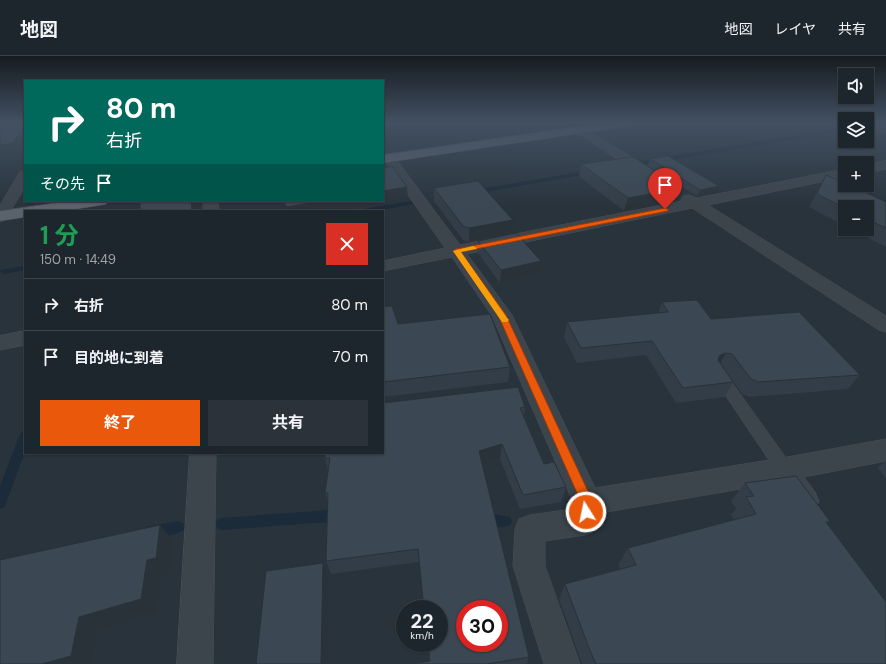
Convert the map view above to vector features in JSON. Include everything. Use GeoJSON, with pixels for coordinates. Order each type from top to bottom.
{"type":"FeatureCollection","features":[{"type":"Feature","properties":{"kind":"main road"},"geometry":{"type":"LineString","coordinates":[[385,155],[415,150]]}},
{"type":"Feature","properties":{"kind":"main road"},"geometry":{"type":"LineString","coordinates":[[2,210],[24,199]]}},
{"type":"Feature","properties":{"kind":"main road"},"geometry":{"type":"LineString","coordinates":[[40,210],[94,202]]}},
{"type":"Feature","properties":{"kind":"main road"},"geometry":{"type":"LineString","coordinates":[[2,210],[24,212]]}},
{"type":"Feature","properties":{"kind":"street"},"geometry":{"type":"LineString","coordinates":[[613,150],[657,179]]}},
{"type":"Feature","properties":{"kind":"street"},"geometry":{"type":"LineString","coordinates":[[385,155],[502,315],[524,391],[587,502],[585,521],[530,529],[529,566],[562,664]]}},
{"type":"Feature","properties":{"kind":"street"},"geometry":{"type":"LineString","coordinates":[[874,168],[886,165]]}},
{"type":"Feature","properties":{"kind":"street"},"geometry":{"type":"LineString","coordinates":[[384,266],[838,174]]}},
{"type":"Feature","properties":{"kind":"street"},"geometry":{"type":"LineString","coordinates":[[2,210],[24,177]]}},
{"type":"Feature","properties":{"kind":"street"},"geometry":{"type":"LineString","coordinates":[[676,191],[885,324]]}},
{"type":"Feature","properties":{"kind":"street"},"geometry":{"type":"LineString","coordinates":[[0,343],[24,338]]}},
{"type":"Feature","properties":{"kind":"street"},"geometry":{"type":"LineString","coordinates":[[587,502],[784,470],[886,450]]}},
{"type":"Feature","properties":{"kind":"street"},"geometry":{"type":"LineString","coordinates":[[195,664],[203,454]]}},
{"type":"Feature","properties":{"kind":"street"},"geometry":{"type":"LineString","coordinates":[[784,470],[820,520]]}},
{"type":"Feature","properties":{"kind":"lane"},"geometry":{"type":"LineString","coordinates":[[718,374],[784,470]]}},
{"type":"Feature","properties":{"kind":"building"},"geometry":{"type":"Polygon","coordinates":[[[668,156],[719,186],[700,190],[650,159],[668,156]]]}},
{"type":"Feature","properties":{"kind":"building"},"geometry":{"type":"Polygon","coordinates":[[[633,157],[682,188],[628,198],[581,164],[633,157]]]}},
{"type":"Feature","properties":{"kind":"building"},"geometry":{"type":"Polygon","coordinates":[[[392,166],[407,187],[384,191],[384,168],[392,166]]]}},
{"type":"Feature","properties":{"kind":"building"},"geometry":{"type":"Polygon","coordinates":[[[826,175],[838,180],[838,192],[864,192],[886,202],[886,228],[874,222],[874,200],[838,200],[838,204],[817,194],[826,175]]]}},
{"type":"Feature","properties":{"kind":"building"},"geometry":{"type":"Polygon","coordinates":[[[478,181],[513,220],[469,228],[463,226],[434,188],[478,181]]]}},
{"type":"Feature","properties":{"kind":"building"},"geometry":{"type":"Polygon","coordinates":[[[140,202],[191,202],[192,210],[140,210],[140,202]]]}},
{"type":"Feature","properties":{"kind":"building"},"geometry":{"type":"Polygon","coordinates":[[[284,202],[317,202],[286,207],[284,202]]]}},
{"type":"Feature","properties":{"kind":"building"},"geometry":{"type":"Polygon","coordinates":[[[516,233],[541,261],[501,270],[478,241],[516,233]]]}},
{"type":"Feature","properties":{"kind":"building"},"geometry":{"type":"Polygon","coordinates":[[[697,300],[711,319],[799,312],[860,375],[757,382],[752,380],[732,354],[726,353],[720,355],[718,360],[733,382],[683,388],[652,341],[581,348],[567,322],[668,312],[662,302],[697,300]]]}},
{"type":"Feature","properties":{"kind":"building"},"geometry":{"type":"Polygon","coordinates":[[[392,306],[398,324],[490,314],[510,367],[384,382],[384,307],[392,306]]]}},
{"type":"Feature","properties":{"kind":"building"},"geometry":{"type":"Polygon","coordinates":[[[518,387],[525,407],[520,408],[544,464],[554,462],[566,487],[523,495],[502,444],[479,451],[529,657],[487,664],[411,664],[430,661],[429,652],[448,652],[448,600],[423,600],[418,549],[326,561],[328,493],[325,493],[330,458],[325,458],[325,454],[384,454],[384,403],[518,387]]]}},
{"type":"Feature","properties":{"kind":"building"},"geometry":{"type":"Polygon","coordinates":[[[796,476],[830,521],[826,522],[886,602],[886,664],[596,664],[565,584],[636,565],[628,548],[756,514],[746,497],[754,496],[745,483],[796,476]]]}},
{"type":"Feature","properties":{"kind":"building"},"geometry":{"type":"Polygon","coordinates":[[[160,525],[156,558],[147,560],[141,599],[79,617],[71,656],[42,664],[0,664],[0,560],[160,525]]]}},
{"type":"Feature","properties":{"kind":"building"},"geometry":{"type":"Polygon","coordinates":[[[323,563],[321,664],[256,664],[266,571],[323,563]]]}},
{"type":"Feature","properties":{"kind":"waterway"},"geometry":{"type":"LineString","coordinates":[[642,163],[717,150]]}},
{"type":"Feature","properties":{"kind":"waterway"},"geometry":{"type":"LineString","coordinates":[[474,192],[592,172]]}},
{"type":"Feature","properties":{"kind":"waterway"},"geometry":{"type":"LineString","coordinates":[[370,210],[411,203]]}},
{"type":"Feature","properties":{"kind":"waterway"},"geometry":{"type":"LineString","coordinates":[[4,272],[24,268]]}},
{"type":"Feature","properties":{"kind":"waterway"},"geometry":{"type":"LineString","coordinates":[[0,503],[24,439]]}},
{"type":"Feature","properties":{"kind":"waterway"},"geometry":{"type":"LineString","coordinates":[[222,524],[342,515]]}},
{"type":"Feature","properties":{"kind":"waterway"},"geometry":{"type":"LineString","coordinates":[[483,518],[505,521]]}},
{"type":"Feature","properties":{"kind":"waterway"},"geometry":{"type":"LineString","coordinates":[[151,532],[178,527]]}},
{"type":"Feature","properties":{"kind":"slow traffic"},"geometry":{"type":"LineString","coordinates":[[473,248],[456,251],[505,320]]}},
{"type":"Feature","properties":{"kind":"route"},"geometry":{"type":"LineString","coordinates":[[586,512],[587,502],[502,315],[456,251],[665,209]]}}]}
